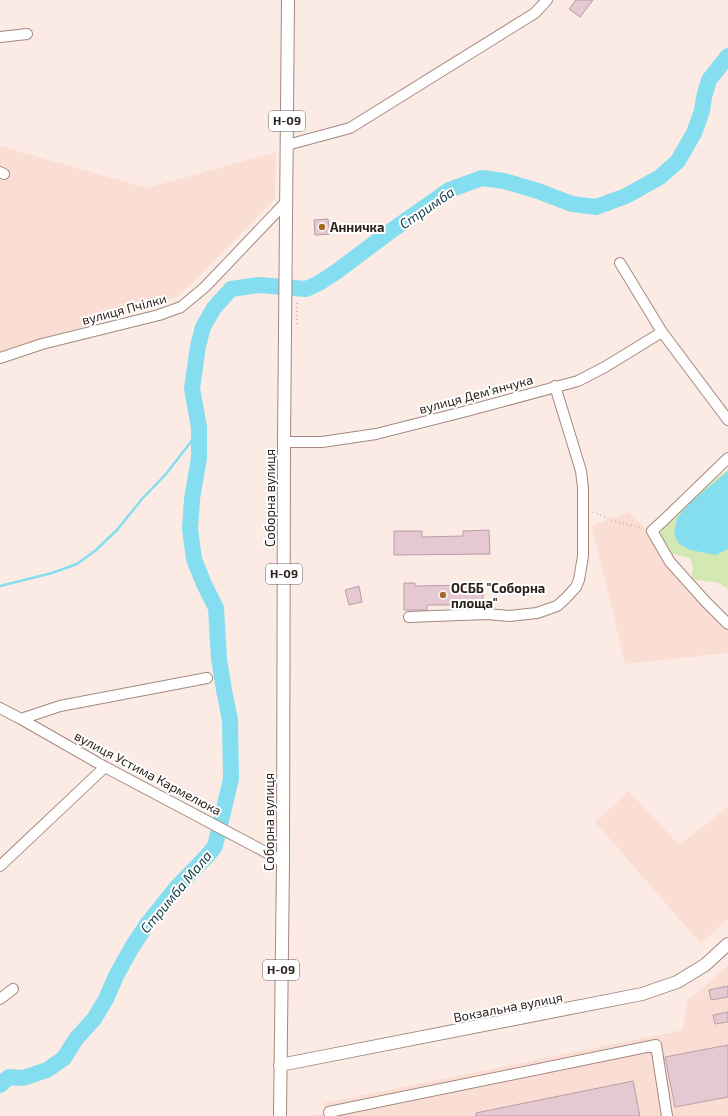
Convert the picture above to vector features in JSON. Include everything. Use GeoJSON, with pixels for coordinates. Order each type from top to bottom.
{"type":"FeatureCollection","features":[{"type":"Feature","properties":{"kind":"main road","name":"Соборна вулиця"},"geometry":{"type":"LineString","coordinates":[[280,1116],[288,0]]}},
{"type":"Feature","properties":{"kind":"main road","name":"Вокзальна вулиця"},"geometry":{"type":"LineString","coordinates":[[280,1066],[642,994],[677,982],[705,965],[728,944]]}},
{"type":"Feature","properties":{"kind":"street"},"geometry":{"type":"LineString","coordinates":[[287,145],[350,128],[535,13],[547,0]]}},
{"type":"Feature","properties":{"kind":"street"},"geometry":{"type":"LineString","coordinates":[[0,37],[27,34]]}},
{"type":"Feature","properties":{"kind":"street","name":"вулиця Пчілки"},"geometry":{"type":"LineString","coordinates":[[0,358],[42,344],[159,315],[181,306],[206,287],[287,201]]}},
{"type":"Feature","properties":{"kind":"street"},"geometry":{"type":"LineString","coordinates":[[620,263],[662,332],[728,420]]}},
{"type":"Feature","properties":{"kind":"street","name":"вулиця Демʼянчука"},"geometry":{"type":"LineString","coordinates":[[284,442],[322,442],[376,434],[578,381],[598,371],[662,332]]}},
{"type":"Feature","properties":{"kind":"street"},"geometry":{"type":"LineString","coordinates":[[409,617],[487,614],[509,616],[537,613],[557,606],[576,587],[579,580],[583,556],[583,488],[580,471],[555,386]]}},
{"type":"Feature","properties":{"kind":"street"},"geometry":{"type":"LineString","coordinates":[[728,458],[652,531],[670,562],[728,624]]}},
{"type":"Feature","properties":{"kind":"street"},"geometry":{"type":"LineString","coordinates":[[21,718],[60,706],[207,678]]}},
{"type":"Feature","properties":{"kind":"street","name":"вулиця Устима Кармелюка"},"geometry":{"type":"LineString","coordinates":[[0,708],[21,718],[106,767],[283,862]]}},
{"type":"Feature","properties":{"kind":"street"},"geometry":{"type":"LineString","coordinates":[[0,866],[106,767]]}},
{"type":"Feature","properties":{"kind":"street"},"geometry":{"type":"LineString","coordinates":[[0,999],[13,989]]}},
{"type":"Feature","properties":{"kind":"street"},"geometry":{"type":"LineString","coordinates":[[330,1116],[330,1112],[656,1045],[667,1116]]}},
{"type":"Feature","properties":{"kind":"path"},"geometry":{"type":"LineString","coordinates":[[584,508],[614,521],[652,531]]}},
{"type":"Feature","properties":{"kind":"shaded area"},"geometry":{"type":"Polygon","coordinates":[[[0,146],[147,188],[276,152],[275,199],[192,283],[176,297],[0,353],[0,146]]]}},
{"type":"Feature","properties":{"kind":"shaded area"},"geometry":{"type":"Polygon","coordinates":[[[629,512],[722,609],[728,620],[728,653],[625,664],[592,526],[629,512]]]}},
{"type":"Feature","properties":{"kind":"shaded area"},"geometry":{"type":"Polygon","coordinates":[[[629,791],[679,845],[728,807],[728,919],[701,944],[595,822],[629,791]]]}},
{"type":"Feature","properties":{"kind":"shaded area"},"geometry":{"type":"Polygon","coordinates":[[[728,966],[728,1116],[309,1116],[324,1114],[324,1103],[683,1030],[687,1001],[728,966]]]}},
{"type":"Feature","properties":{"kind":"green space"},"geometry":{"type":"Polygon","coordinates":[[[728,469],[728,592],[727,588],[719,583],[691,579],[693,568],[690,558],[656,550],[665,519],[728,469]]]}},
{"type":"Feature","properties":{"kind":"water"},"geometry":{"type":"Polygon","coordinates":[[[728,471],[728,549],[716,555],[690,550],[679,544],[674,534],[677,518],[692,501],[728,471]]]}},
{"type":"Feature","properties":{"kind":"building"},"geometry":{"type":"Polygon","coordinates":[[[576,0],[593,0],[580,17],[569,9],[576,0]]]}},
{"type":"Feature","properties":{"kind":"building"},"geometry":{"type":"Polygon","coordinates":[[[328,219],[330,234],[315,235],[314,220],[328,219]]]}},
{"type":"Feature","properties":{"kind":"building"},"geometry":{"type":"Polygon","coordinates":[[[489,530],[490,554],[394,555],[394,531],[422,531],[422,537],[463,536],[463,531],[489,530]]]}},
{"type":"Feature","properties":{"kind":"building","name":"ОСББ \"Соборна площа\""},"geometry":{"type":"Polygon","coordinates":[[[470,582],[483,582],[483,608],[459,609],[459,605],[427,605],[427,610],[404,610],[404,583],[415,583],[415,586],[470,585],[470,582]]]}},
{"type":"Feature","properties":{"kind":"building"},"geometry":{"type":"Polygon","coordinates":[[[359,586],[362,602],[349,605],[345,590],[359,586]]]}},
{"type":"Feature","properties":{"kind":"building"},"geometry":{"type":"Polygon","coordinates":[[[728,986],[728,997],[711,1000],[709,990],[728,986]]]}},
{"type":"Feature","properties":{"kind":"building"},"geometry":{"type":"Polygon","coordinates":[[[728,1012],[728,1022],[715,1024],[713,1015],[728,1012]]]}},
{"type":"Feature","properties":{"kind":"building"},"geometry":{"type":"Polygon","coordinates":[[[728,1045],[728,1097],[675,1107],[665,1057],[728,1045]]]}},
{"type":"Feature","properties":{"kind":"building"},"geometry":{"type":"Polygon","coordinates":[[[633,1081],[640,1116],[476,1116],[476,1113],[633,1081]]]}},
{"type":"Feature","properties":{"kind":"waterway","name":"Стримба"},"geometry":{"type":"LineString","coordinates":[[0,1085],[9,1077],[23,1078],[47,1070],[64,1058],[76,1039],[94,1019],[106,999],[116,976],[132,947],[148,923],[177,887],[215,846],[231,779],[230,720],[219,659],[216,608],[194,559],[190,529],[192,499],[199,458],[199,427],[192,389],[198,346],[203,327],[214,308],[231,289],[259,285],[306,289],[319,283],[449,190],[482,178],[504,181],[538,191],[572,204],[596,207],[626,196],[660,177],[678,161],[694,133],[702,111],[709,80],[728,56]]}},
{"type":"Feature","properties":{"kind":"waterway"},"geometry":{"type":"LineString","coordinates":[[0,586],[52,573],[77,564],[96,550],[117,530],[142,499],[166,474],[190,443],[199,427]]}},
{"type":"Feature","properties":{"kind":"place","name":"Анничка"},"geometry":{"type":"Point","coordinates":[322,227]}},
{"type":"Feature","properties":{"kind":"place","name":"ОСББ \"Соборна площа\""},"geometry":{"type":"Point","coordinates":[443,595]}},
{"type":"Feature","properties":{"kind":"water label","name":"Стримба Мала"},"geometry":{"type":"Point","coordinates":[176,892]}}]}
